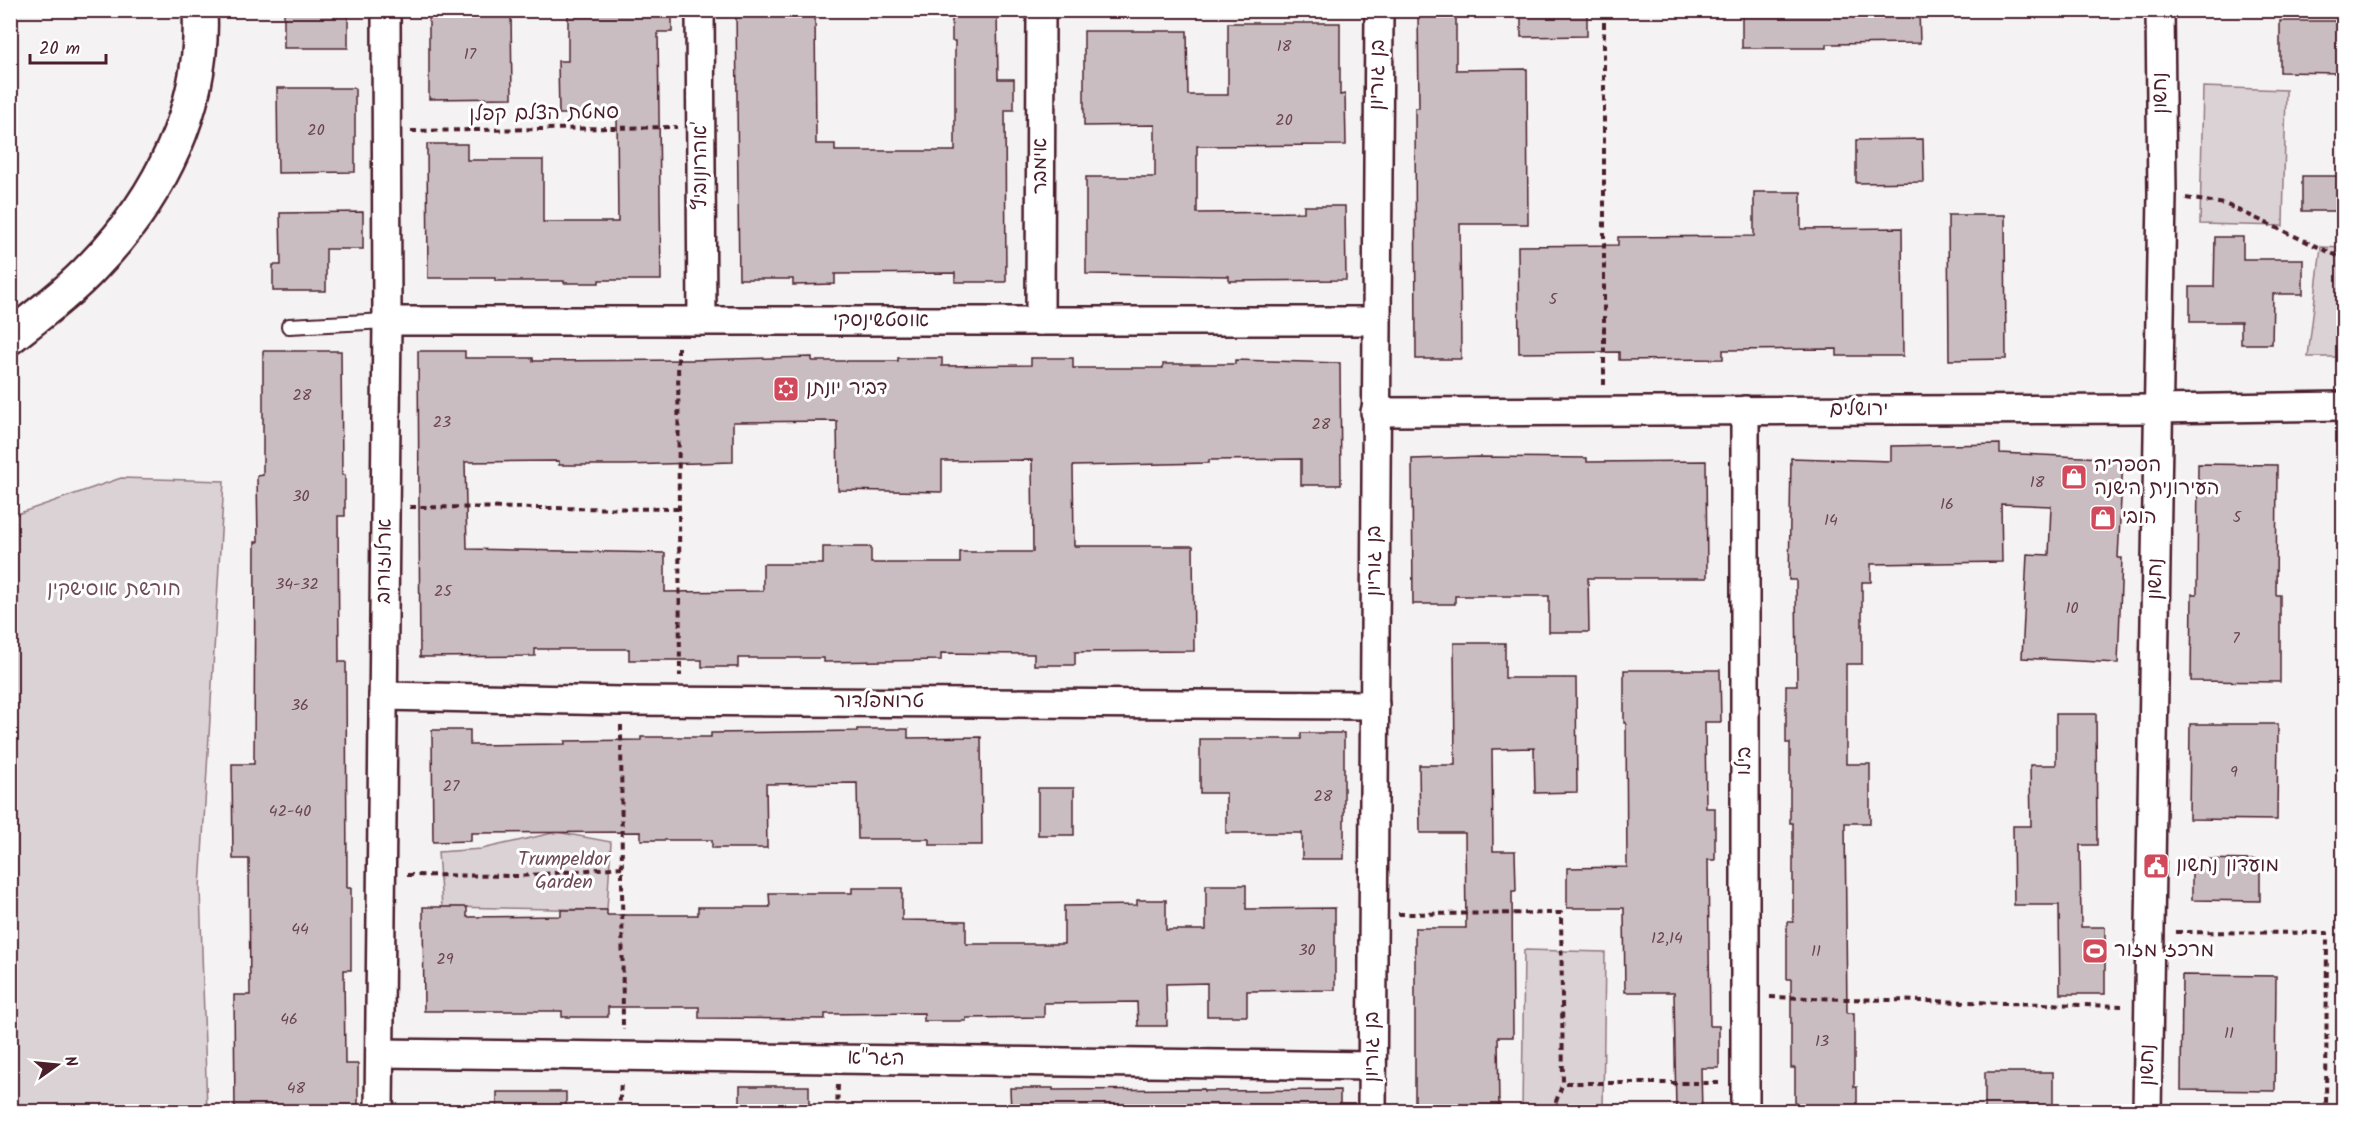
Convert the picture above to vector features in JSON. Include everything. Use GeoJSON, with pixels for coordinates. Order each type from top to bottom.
{"type":"FeatureCollection","features":[{"type":"Feature","properties":{"kind":"highway"},"geometry":{"type":"LineString","coordinates":[[10,336],[52,304],[94,266],[125,231],[152,191],[172,155],[189,109],[198,65],[200,10]]}},
{"type":"Feature","properties":{"kind":"street","name":"ארלוזורוב"},"geometry":{"type":"LineString","coordinates":[[379,1112],[387,321],[386,10]]}},
{"type":"Feature","properties":{"kind":"street","name":"אהרונוביץ'"},"geometry":{"type":"LineString","coordinates":[[690,321],[701,127],[700,10]]}},
{"type":"Feature","properties":{"kind":"street","name":"אימבר"},"geometry":{"type":"LineString","coordinates":[[1040,321],[1041,10]]}},
{"type":"Feature","properties":{"kind":"street","name":"בן גוריון"},"geometry":{"type":"LineString","coordinates":[[1372,1112],[1379,10]]}},
{"type":"Feature","properties":{"kind":"street","name":"נחשון"},"geometry":{"type":"LineString","coordinates":[[2148,1112],[2162,194],[2160,10]]}},
{"type":"Feature","properties":{"kind":"street","name":"אוסטשינסקי"},"geometry":{"type":"LineString","coordinates":[[387,321],[1376,321]]}},
{"type":"Feature","properties":{"kind":"street","name":"ירושלים"},"geometry":{"type":"LineString","coordinates":[[1375,412],[2158,409],[2343,406]]}},
{"type":"Feature","properties":{"kind":"street","name":"בילו"},"geometry":{"type":"LineString","coordinates":[[1745,411],[1745,1112]]}},
{"type":"Feature","properties":{"kind":"street","name":"טרומפלדור"},"geometry":{"type":"LineString","coordinates":[[383,696],[621,701],[1375,705]]}},
{"type":"Feature","properties":{"kind":"street","name":"הגר\"א"},"geometry":{"type":"LineString","coordinates":[[380,1053],[1372,1066]]}},
{"type":"Feature","properties":{"kind":"lane"},"geometry":{"type":"LineString","coordinates":[[290,326],[387,321]]}},
{"type":"Feature","properties":{"kind":"path"},"geometry":{"type":"LineString","coordinates":[[1604,10],[1604,411]]}},
{"type":"Feature","properties":{"kind":"path","name":"סמטת הצלם קפלן"},"geometry":{"type":"LineString","coordinates":[[387,131],[701,127]]}},
{"type":"Feature","properties":{"kind":"path"},"geometry":{"type":"LineString","coordinates":[[2162,194],[2225,204],[2343,259]]}},
{"type":"Feature","properties":{"kind":"path"},"geometry":{"type":"LineString","coordinates":[[680,701],[679,509],[690,321]]}},
{"type":"Feature","properties":{"kind":"path"},"geometry":{"type":"LineString","coordinates":[[385,507],[679,509]]}},
{"type":"Feature","properties":{"kind":"path"},"geometry":{"type":"LineString","coordinates":[[619,1112],[623,1056],[621,701]]}},
{"type":"Feature","properties":{"kind":"path"},"geometry":{"type":"LineString","coordinates":[[382,875],[520,876],[622,867]]}},
{"type":"Feature","properties":{"kind":"path"},"geometry":{"type":"LineString","coordinates":[[1374,914],[1561,913],[1563,1083],[1552,1112]]}},
{"type":"Feature","properties":{"kind":"path"},"geometry":{"type":"LineString","coordinates":[[2150,932],[2327,933],[2326,1112]]}},
{"type":"Feature","properties":{"kind":"path"},"geometry":{"type":"LineString","coordinates":[[1745,997],[2149,1007]]}},
{"type":"Feature","properties":{"kind":"path"},"geometry":{"type":"LineString","coordinates":[[1563,1083],[1745,1083]]}},
{"type":"Feature","properties":{"kind":"green space"},"geometry":{"type":"Polygon","coordinates":[[[2203,87],[2286,90],[2283,226],[2200,224],[2203,87]]]}},
{"type":"Feature","properties":{"kind":"green space"},"geometry":{"type":"Polygon","coordinates":[[[2321,247],[2343,248],[2343,357],[2308,357],[2321,247]]]}},
{"type":"Feature","properties":{"kind":"green space","name":"חורשת אוסישקין"},"geometry":{"type":"Polygon","coordinates":[[[121,478],[224,481],[200,888],[207,1111],[11,1111],[11,516],[121,478]]]}},
{"type":"Feature","properties":{"kind":"green space","name":"Trumpeldor Garden"},"geometry":{"type":"Polygon","coordinates":[[[557,832],[611,842],[607,910],[442,907],[438,852],[482,849],[557,832]]]}},
{"type":"Feature","properties":{"kind":"green space"},"geometry":{"type":"Polygon","coordinates":[[[1524,950],[1605,952],[1603,1111],[1522,1111],[1524,950]]]}},
{"type":"Feature","properties":{"kind":"building"},"geometry":{"type":"Polygon","coordinates":[[[284,10],[348,10],[348,48],[284,48],[284,10]]]}},
{"type":"Feature","properties":{"kind":"building"},"geometry":{"type":"Polygon","coordinates":[[[429,10],[511,10],[512,98],[429,99],[429,10]]]}},
{"type":"Feature","properties":{"kind":"building"},"geometry":{"type":"Polygon","coordinates":[[[568,10],[672,10],[672,32],[658,32],[661,280],[599,280],[599,283],[564,283],[564,281],[495,281],[495,278],[428,278],[427,144],[467,144],[467,160],[543,160],[543,222],[618,222],[617,114],[559,114],[558,61],[568,61],[568,10]]]}},
{"type":"Feature","properties":{"kind":"building"},"geometry":{"type":"Polygon","coordinates":[[[736,10],[815,10],[816,144],[835,144],[835,151],[955,151],[955,41],[952,41],[952,10],[997,10],[998,79],[1014,79],[1014,110],[1005,110],[1006,282],[955,282],[955,273],[835,274],[835,284],[793,285],[793,279],[739,279],[736,10]]]}},
{"type":"Feature","properties":{"kind":"building"},"geometry":{"type":"Polygon","coordinates":[[[1418,10],[1456,10],[1456,70],[1527,69],[1528,224],[1460,224],[1461,359],[1416,359],[1415,108],[1419,108],[1418,10]]]}},
{"type":"Feature","properties":{"kind":"building"},"geometry":{"type":"Polygon","coordinates":[[[1521,10],[1587,10],[1587,36],[1521,37],[1521,10]]]}},
{"type":"Feature","properties":{"kind":"building"},"geometry":{"type":"Polygon","coordinates":[[[1742,10],[1919,10],[1920,43],[1827,44],[1827,48],[1742,48],[1742,10]]]}},
{"type":"Feature","properties":{"kind":"building"},"geometry":{"type":"Polygon","coordinates":[[[2280,21],[2339,21],[2339,73],[2280,72],[2280,21]]]}},
{"type":"Feature","properties":{"kind":"building"},"geometry":{"type":"Polygon","coordinates":[[[1228,23],[1340,23],[1340,95],[1345,94],[1346,145],[1197,146],[1197,213],[1304,212],[1304,206],[1345,206],[1346,280],[1229,281],[1229,276],[1086,274],[1086,177],[1155,177],[1155,125],[1084,126],[1084,31],[1187,31],[1188,95],[1228,95],[1228,23]]]}},
{"type":"Feature","properties":{"kind":"building"},"geometry":{"type":"Polygon","coordinates":[[[277,88],[355,88],[355,172],[278,173],[277,88]]]}},
{"type":"Feature","properties":{"kind":"building"},"geometry":{"type":"Polygon","coordinates":[[[1923,139],[1924,182],[1856,183],[1856,140],[1923,139]]]}},
{"type":"Feature","properties":{"kind":"building"},"geometry":{"type":"Polygon","coordinates":[[[2302,176],[2343,176],[2343,211],[2302,211],[2302,176]]]}},
{"type":"Feature","properties":{"kind":"building"},"geometry":{"type":"Polygon","coordinates":[[[1754,192],[1801,192],[1801,229],[1902,228],[1903,356],[1837,356],[1837,349],[1723,350],[1723,359],[1619,360],[1619,352],[1519,353],[1518,246],[1618,245],[1618,237],[1754,236],[1754,192]]]}},
{"type":"Feature","properties":{"kind":"building"},"geometry":{"type":"Polygon","coordinates":[[[363,212],[363,249],[326,249],[326,291],[273,291],[273,265],[281,265],[280,213],[363,212]]]}},
{"type":"Feature","properties":{"kind":"building"},"geometry":{"type":"Polygon","coordinates":[[[1948,215],[2005,215],[2006,359],[1949,360],[1948,215]]]}},
{"type":"Feature","properties":{"kind":"building"},"geometry":{"type":"Polygon","coordinates":[[[2215,237],[2243,237],[2243,259],[2303,259],[2303,294],[2273,294],[2272,344],[2241,344],[2241,322],[2190,322],[2190,287],[2214,287],[2215,237]]]}},
{"type":"Feature","properties":{"kind":"building"},"geometry":{"type":"Polygon","coordinates":[[[263,351],[341,351],[342,475],[345,475],[345,516],[338,516],[339,662],[346,662],[347,888],[351,888],[351,970],[344,970],[345,1064],[358,1064],[358,1112],[235,1112],[234,995],[250,995],[249,859],[233,859],[232,764],[254,764],[255,542],[258,542],[257,476],[263,475],[263,351]]]}},
{"type":"Feature","properties":{"kind":"building"},"geometry":{"type":"Polygon","coordinates":[[[418,351],[465,351],[465,358],[533,358],[533,361],[812,357],[812,361],[898,361],[898,358],[942,358],[942,366],[1031,365],[1031,358],[1073,358],[1073,368],[1163,368],[1163,364],[1235,364],[1235,360],[1340,363],[1341,485],[1301,485],[1301,459],[1209,460],[1209,463],[1073,466],[1074,546],[1193,546],[1194,651],[1075,652],[1075,665],[1034,665],[1034,654],[941,653],[941,660],[824,662],[824,658],[738,658],[738,667],[702,667],[702,660],[629,660],[629,649],[535,649],[535,656],[420,657],[418,351]],[[837,421],[733,422],[733,462],[559,465],[559,461],[465,462],[467,549],[665,553],[665,592],[763,591],[763,564],[823,564],[823,547],[871,547],[871,563],[960,563],[960,552],[1033,552],[1032,460],[942,461],[942,492],[838,490],[837,421]]]}},
{"type":"Feature","properties":{"kind":"building"},"geometry":{"type":"Polygon","coordinates":[[[2000,444],[2000,453],[2123,459],[2118,558],[2122,558],[2118,663],[2022,658],[2027,554],[2049,555],[2051,506],[2001,504],[2002,562],[1871,564],[1871,582],[1862,582],[1862,664],[1846,664],[1846,764],[1870,764],[1870,823],[1845,823],[1847,1013],[1854,1013],[1854,1087],[1857,1087],[1857,1112],[1795,1112],[1795,1068],[1791,1068],[1791,979],[1787,979],[1787,922],[1793,922],[1793,823],[1790,823],[1790,743],[1786,743],[1786,685],[1797,685],[1796,580],[1789,580],[1791,458],[1891,461],[1891,446],[2000,444]]]}},
{"type":"Feature","properties":{"kind":"building"},"geometry":{"type":"Polygon","coordinates":[[[1587,458],[1587,462],[1706,461],[1707,578],[1588,578],[1589,632],[1549,632],[1549,596],[1455,596],[1455,604],[1413,604],[1412,459],[1587,458]]]}},
{"type":"Feature","properties":{"kind":"building"},"geometry":{"type":"Polygon","coordinates":[[[2198,464],[2277,465],[2276,595],[2280,595],[2280,682],[2191,681],[2192,594],[2197,594],[2198,464]]]}},
{"type":"Feature","properties":{"kind":"building"},"geometry":{"type":"Polygon","coordinates":[[[1454,643],[1505,643],[1505,678],[1576,678],[1577,792],[1535,793],[1534,748],[1492,749],[1493,851],[1515,851],[1516,891],[1512,891],[1513,1037],[1498,1037],[1499,1108],[1415,1108],[1415,928],[1466,928],[1465,833],[1420,833],[1419,765],[1455,765],[1454,643]]]}},
{"type":"Feature","properties":{"kind":"building"},"geometry":{"type":"Polygon","coordinates":[[[1624,670],[1720,670],[1721,722],[1705,722],[1706,808],[1715,808],[1715,860],[1708,860],[1710,1026],[1719,1026],[1719,1068],[1701,1068],[1702,1112],[1676,1112],[1674,992],[1625,992],[1624,908],[1567,908],[1567,868],[1627,867],[1624,670]]]}},
{"type":"Feature","properties":{"kind":"building"},"geometry":{"type":"Polygon","coordinates":[[[2056,714],[2096,714],[2097,845],[2080,845],[2081,927],[2105,927],[2105,994],[2060,994],[2059,905],[2014,905],[2013,826],[2031,826],[2030,765],[2056,765],[2056,714]]]}},
{"type":"Feature","properties":{"kind":"building"},"geometry":{"type":"Polygon","coordinates":[[[2190,724],[2278,724],[2277,820],[2189,819],[2190,724]]]}},
{"type":"Feature","properties":{"kind":"building"},"geometry":{"type":"Polygon","coordinates":[[[857,729],[908,729],[908,738],[981,737],[982,845],[929,845],[929,839],[858,839],[857,783],[766,784],[767,848],[712,848],[712,840],[641,840],[641,832],[471,833],[471,841],[433,842],[432,730],[470,730],[470,745],[565,744],[565,741],[641,740],[641,737],[711,737],[711,733],[857,731],[857,729]]]}},
{"type":"Feature","properties":{"kind":"building"},"geometry":{"type":"Polygon","coordinates":[[[1301,733],[1344,733],[1344,859],[1302,859],[1302,833],[1226,833],[1226,793],[1200,793],[1200,739],[1301,739],[1301,733]]]}},
{"type":"Feature","properties":{"kind":"building"},"geometry":{"type":"Polygon","coordinates":[[[1038,788],[1074,788],[1074,835],[1038,835],[1038,788]]]}},
{"type":"Feature","properties":{"kind":"building"},"geometry":{"type":"Polygon","coordinates":[[[2192,859],[2260,860],[2260,901],[2192,900],[2192,859]]]}},
{"type":"Feature","properties":{"kind":"building"},"geometry":{"type":"Polygon","coordinates":[[[1206,885],[1246,885],[1246,909],[1335,908],[1335,990],[1247,991],[1247,1016],[1207,1016],[1207,983],[1166,984],[1167,1026],[1138,1026],[1137,1002],[1044,1003],[1044,1017],[966,1018],[966,1021],[924,1021],[924,1013],[825,1014],[825,1019],[699,1018],[699,1007],[608,1007],[608,1017],[562,1017],[562,1011],[424,1011],[423,907],[467,907],[467,917],[561,916],[561,910],[607,910],[607,915],[698,915],[698,907],[770,907],[769,893],[852,893],[852,888],[902,888],[902,920],[966,921],[966,944],[1064,944],[1064,906],[1137,905],[1137,900],[1166,900],[1166,930],[1206,930],[1206,885]]]}},
{"type":"Feature","properties":{"kind":"building"},"geometry":{"type":"Polygon","coordinates":[[[2182,975],[2276,976],[2275,1091],[2181,1090],[2182,975]]]}},
{"type":"Feature","properties":{"kind":"building"},"geometry":{"type":"Polygon","coordinates":[[[1985,1072],[2053,1072],[2053,1112],[1985,1112],[1985,1072]]]}},
{"type":"Feature","properties":{"kind":"building"},"geometry":{"type":"Polygon","coordinates":[[[740,1086],[809,1086],[809,1112],[740,1112],[740,1086]]]}},
{"type":"Feature","properties":{"kind":"building"},"geometry":{"type":"Polygon","coordinates":[[[1010,1088],[1204,1089],[1204,1091],[1340,1090],[1340,1112],[1011,1112],[1010,1088]]]}},
{"type":"Feature","properties":{"kind":"building"},"geometry":{"type":"Polygon","coordinates":[[[497,1092],[566,1092],[566,1112],[497,1112],[497,1092]]]}},
{"type":"Feature","properties":{"kind":"place","name":"דביר יונתן"},"geometry":{"type":"Point","coordinates":[786,389]}},
{"type":"Feature","properties":{"kind":"place","name":"הספריה העירונית הישנה"},"geometry":{"type":"Point","coordinates":[2074,477]}},
{"type":"Feature","properties":{"kind":"place","name":"הובי"},"geometry":{"type":"Point","coordinates":[2103,518]}},
{"type":"Feature","properties":{"kind":"place","name":"מועדון נחשון"},"geometry":{"type":"Point","coordinates":[2156,866]}},
{"type":"Feature","properties":{"kind":"place","name":"מרכז מזור"},"geometry":{"type":"Point","coordinates":[2095,951]}}]}
